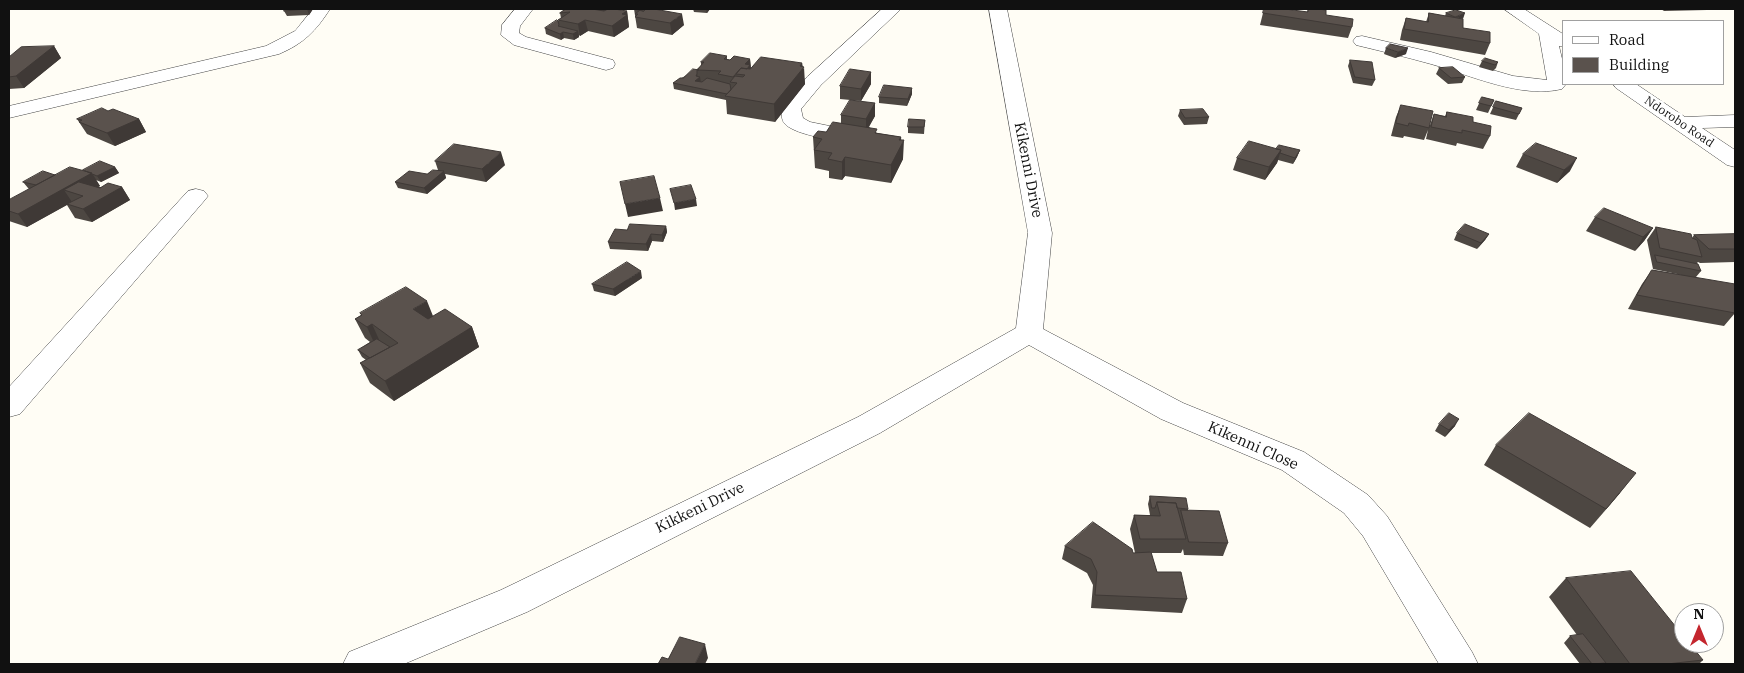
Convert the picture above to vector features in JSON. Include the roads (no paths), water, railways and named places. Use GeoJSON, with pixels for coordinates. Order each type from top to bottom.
{"type":"FeatureCollection","features":[{"type":"Feature","properties":{"kind":"street"},"geometry":{"type":"LineString","coordinates":[[9,112],[272,50],[290,43],[301,36],[321,9]]}},
{"type":"Feature","properties":{"kind":"street"},"geometry":{"type":"LineString","coordinates":[[524,9],[511,25],[510,35],[520,41],[606,64]]}},
{"type":"Feature","properties":{"kind":"street"},"geometry":{"type":"LineString","coordinates":[[847,136],[804,126],[793,121],[791,109],[814,81],[892,9]]}},
{"type":"Feature","properties":{"kind":"street","name":"Kikenni Drive"},"geometry":{"type":"LineString","coordinates":[[998,9],[1040,233],[1029,333]]}},
{"type":"Feature","properties":{"kind":"street"},"geometry":{"type":"LineString","coordinates":[[1362,41],[1401,49],[1521,83],[1548,87],[1555,85],[1557,82],[1555,37],[1513,9]]}},
{"type":"Feature","properties":{"kind":"street","name":"Ndorobo Road"},"geometry":{"type":"LineString","coordinates":[[1624,85],[1735,160]]}},
{"type":"Feature","properties":{"kind":"street"},"geometry":{"type":"LineString","coordinates":[[1680,124],[1735,121]]}},
{"type":"Feature","properties":{"kind":"street"},"geometry":{"type":"LineString","coordinates":[[9,406],[196,196]]}},
{"type":"Feature","properties":{"kind":"street","name":"Kikkeni Drive"},"geometry":{"type":"LineString","coordinates":[[362,664],[514,600],[842,438],[1029,333]]}},
{"type":"Feature","properties":{"kind":"street","name":"Kikenni Close"},"geometry":{"type":"LineString","coordinates":[[1029,333],[1172,411],[1293,461],[1356,504],[1375,526],[1459,664]]}}]}
